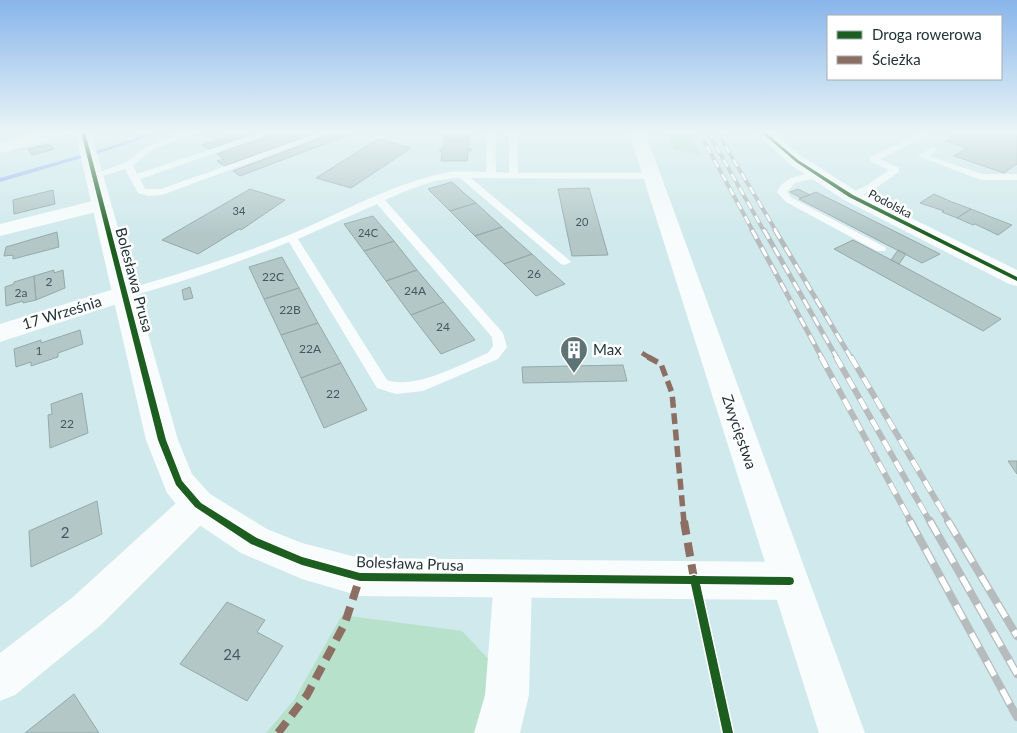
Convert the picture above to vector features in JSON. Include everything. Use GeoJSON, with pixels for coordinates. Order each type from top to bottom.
{"type":"FeatureCollection","features":[{"type":"Feature","properties":{"kind":"street"},"geometry":{"type":"LineString","coordinates":[[0,230],[88,166]]}},
{"type":"Feature","properties":{"kind":"street","name":"Bolesława Prusa"},"geometry":{"type":"LineString","coordinates":[[92,166],[162,440],[179,483],[198,505],[254,541],[302,561],[360,577],[513,580],[694,579],[790,581]]}},
{"type":"Feature","properties":{"kind":"street","name":"Zwycięstwa"},"geometry":{"type":"LineString","coordinates":[[648,166],[842,733]]}},
{"type":"Feature","properties":{"kind":"street","name":"Podolska"},"geometry":{"type":"LineString","coordinates":[[806,166],[851,196],[1017,279]]}},
{"type":"Feature","properties":{"kind":"street","name":"17 Września"},"geometry":{"type":"LineString","coordinates":[[0,333],[124,294]]}},
{"type":"Feature","properties":{"kind":"street"},"geometry":{"type":"LineString","coordinates":[[0,680],[87,611],[198,505]]}},
{"type":"Feature","properties":{"kind":"street"},"geometry":{"type":"LineString","coordinates":[[497,733],[507,695],[513,580]]}},
{"type":"Feature","properties":{"kind":"lane"},"geometry":{"type":"LineString","coordinates":[[129,166],[141,191],[149,193],[162,192],[233,166]]}},
{"type":"Feature","properties":{"kind":"lane"},"geometry":{"type":"LineString","coordinates":[[135,178],[170,166]]}},
{"type":"Feature","properties":{"kind":"lane"},"geometry":{"type":"LineString","coordinates":[[491,166],[491,175]]}},
{"type":"Feature","properties":{"kind":"lane"},"geometry":{"type":"LineString","coordinates":[[514,166],[514,175]]}},
{"type":"Feature","properties":{"kind":"lane"},"geometry":{"type":"LineString","coordinates":[[851,196],[869,188],[896,170],[888,166]]}},
{"type":"Feature","properties":{"kind":"lane"},"geometry":{"type":"LineString","coordinates":[[949,166],[981,178],[1017,177]]}},
{"type":"Feature","properties":{"kind":"lane"},"geometry":{"type":"LineString","coordinates":[[462,174],[565,262]]}},
{"type":"Feature","properties":{"kind":"lane"},"geometry":{"type":"LineString","coordinates":[[124,294],[230,261],[292,238],[432,178],[462,174],[651,176]]}},
{"type":"Feature","properties":{"kind":"lane"},"geometry":{"type":"LineString","coordinates":[[817,175],[788,182],[783,187],[782,192],[789,200],[881,249]]}},
{"type":"Feature","properties":{"kind":"lane"},"geometry":{"type":"LineString","coordinates":[[292,238],[382,384],[396,389],[418,387],[493,356],[500,347],[498,336],[379,200]]}},
{"type":"Feature","properties":{"kind":"green space"},"geometry":{"type":"Polygon","coordinates":[[[342,615],[462,631],[494,665],[479,733],[266,733],[294,700],[342,615]]]}},
{"type":"Feature","properties":{"kind":"building"},"geometry":{"type":"Polygon","coordinates":[[[246,166],[266,166],[240,176],[233,171],[246,166]]]}},
{"type":"Feature","properties":{"kind":"building"},"geometry":{"type":"Polygon","coordinates":[[[335,166],[384,166],[351,188],[316,178],[335,166]]]}},
{"type":"Feature","properties":{"kind":"building"},"geometry":{"type":"Polygon","coordinates":[[[984,166],[1014,166],[1004,173],[984,166]]]}},
{"type":"Feature","properties":{"kind":"building"},"geometry":{"type":"Polygon","coordinates":[[[452,182],[476,203],[450,211],[428,189],[452,182]]]}},
{"type":"Feature","properties":{"kind":"building"},"geometry":{"type":"Polygon","coordinates":[[[589,188],[608,255],[572,256],[558,189],[589,188]]]}},
{"type":"Feature","properties":{"kind":"building"},"geometry":{"type":"Polygon","coordinates":[[[250,189],[285,200],[241,230],[239,229],[198,254],[162,240],[250,189]]]}},
{"type":"Feature","properties":{"kind":"building"},"geometry":{"type":"Polygon","coordinates":[[[798,189],[810,195],[801,198],[790,192],[798,189]]]}},
{"type":"Feature","properties":{"kind":"building"},"geometry":{"type":"Polygon","coordinates":[[[53,190],[55,204],[14,214],[13,200],[53,190]]]}},
{"type":"Feature","properties":{"kind":"building"},"geometry":{"type":"Polygon","coordinates":[[[816,192],[940,254],[922,263],[799,199],[816,192]]]}},
{"type":"Feature","properties":{"kind":"building"},"geometry":{"type":"Polygon","coordinates":[[[934,194],[971,209],[957,218],[942,212],[944,211],[920,203],[934,194]]]}},
{"type":"Feature","properties":{"kind":"building"},"geometry":{"type":"Polygon","coordinates":[[[476,203],[502,227],[475,236],[450,211],[476,203]]]}},
{"type":"Feature","properties":{"kind":"building"},"geometry":{"type":"Polygon","coordinates":[[[971,209],[1012,225],[998,235],[957,218],[971,209]]]}},
{"type":"Feature","properties":{"kind":"building"},"geometry":{"type":"Polygon","coordinates":[[[373,216],[394,241],[364,251],[344,224],[373,216]]]}},
{"type":"Feature","properties":{"kind":"building"},"geometry":{"type":"Polygon","coordinates":[[[502,227],[532,254],[504,264],[475,236],[502,227]]]}},
{"type":"Feature","properties":{"kind":"building"},"geometry":{"type":"Polygon","coordinates":[[[57,232],[59,247],[13,259],[13,255],[4,256],[6,247],[57,232]]]}},
{"type":"Feature","properties":{"kind":"building"},"geometry":{"type":"Polygon","coordinates":[[[853,240],[1001,319],[983,331],[834,249],[853,240]]]}},
{"type":"Feature","properties":{"kind":"building"},"geometry":{"type":"Polygon","coordinates":[[[394,241],[417,270],[386,281],[364,251],[394,241]]]}},
{"type":"Feature","properties":{"kind":"building"},"geometry":{"type":"Polygon","coordinates":[[[898,250],[906,254],[899,264],[891,260],[898,250]]]}},
{"type":"Feature","properties":{"kind":"building"},"geometry":{"type":"Polygon","coordinates":[[[532,254],[565,284],[536,296],[504,264],[532,254]]]}},
{"type":"Feature","properties":{"kind":"building"},"geometry":{"type":"Polygon","coordinates":[[[282,257],[299,288],[264,299],[249,267],[282,257]]]}},
{"type":"Feature","properties":{"kind":"building"},"geometry":{"type":"Polygon","coordinates":[[[54,270],[54,273],[63,270],[65,288],[36,300],[34,276],[54,270]]]}},
{"type":"Feature","properties":{"kind":"building"},"geometry":{"type":"Polygon","coordinates":[[[417,270],[444,302],[411,315],[386,281],[417,270]]]}},
{"type":"Feature","properties":{"kind":"building"},"geometry":{"type":"Polygon","coordinates":[[[34,276],[36,300],[23,303],[23,301],[6,306],[5,287],[34,276]]]}},
{"type":"Feature","properties":{"kind":"building"},"geometry":{"type":"Polygon","coordinates":[[[190,287],[193,298],[184,300],[182,290],[190,287]]]}},
{"type":"Feature","properties":{"kind":"building"},"geometry":{"type":"Polygon","coordinates":[[[299,288],[318,323],[281,335],[264,299],[299,288]]]}},
{"type":"Feature","properties":{"kind":"building"},"geometry":{"type":"Polygon","coordinates":[[[444,302],[475,340],[441,354],[411,315],[444,302]]]}},
{"type":"Feature","properties":{"kind":"building"},"geometry":{"type":"Polygon","coordinates":[[[318,323],[341,363],[301,378],[281,335],[318,323]]]}},
{"type":"Feature","properties":{"kind":"building"},"geometry":{"type":"Polygon","coordinates":[[[80,330],[83,344],[58,353],[58,357],[31,366],[31,362],[16,367],[14,349],[41,340],[41,343],[80,330]]]}},
{"type":"Feature","properties":{"kind":"building"},"geometry":{"type":"Polygon","coordinates":[[[341,363],[367,410],[324,428],[301,378],[341,363]]]}},
{"type":"Feature","properties":{"kind":"building","name":"Max"},"geometry":{"type":"Polygon","coordinates":[[[623,365],[627,381],[523,383],[522,367],[623,365]]]}},
{"type":"Feature","properties":{"kind":"building"},"geometry":{"type":"Polygon","coordinates":[[[82,393],[88,433],[50,448],[48,415],[52,414],[51,404],[82,393]]]}},
{"type":"Feature","properties":{"kind":"building"},"geometry":{"type":"Polygon","coordinates":[[[1008,461],[1017,461],[1017,474],[1008,461]]]}},
{"type":"Feature","properties":{"kind":"building"},"geometry":{"type":"Polygon","coordinates":[[[97,501],[102,534],[31,567],[29,531],[97,501]]]}},
{"type":"Feature","properties":{"kind":"building"},"geometry":{"type":"Polygon","coordinates":[[[227,602],[265,620],[257,632],[283,646],[247,701],[180,664],[227,602]]]}},
{"type":"Feature","properties":{"kind":"building"},"geometry":{"type":"Polygon","coordinates":[[[74,694],[99,733],[25,733],[74,694]]]}},
{"type":"Feature","properties":{"kind":"waterway"},"geometry":{"type":"LineString","coordinates":[[0,180],[48,166]]}},
{"type":"Feature","properties":{"kind":"railway"},"geometry":{"type":"LineString","coordinates":[[718,166],[753,231]]}},
{"type":"Feature","properties":{"kind":"railway"},"geometry":{"type":"LineString","coordinates":[[727,166],[764,231]]}},
{"type":"Feature","properties":{"kind":"railway"},"geometry":{"type":"LineString","coordinates":[[737,166],[776,231]]}},
{"type":"Feature","properties":{"kind":"railway"},"geometry":{"type":"LineString","coordinates":[[752,230],[822,358]]}},
{"type":"Feature","properties":{"kind":"railway"},"geometry":{"type":"LineString","coordinates":[[764,230],[837,358]]}},
{"type":"Feature","properties":{"kind":"railway"},"geometry":{"type":"LineString","coordinates":[[775,230],[851,358]]}},
{"type":"Feature","properties":{"kind":"railway"},"geometry":{"type":"LineString","coordinates":[[821,357],[911,522]]}},
{"type":"Feature","properties":{"kind":"railway"},"geometry":{"type":"LineString","coordinates":[[836,357],[930,522]]}},
{"type":"Feature","properties":{"kind":"railway"},"geometry":{"type":"LineString","coordinates":[[851,357],[949,522]]}},
{"type":"Feature","properties":{"kind":"railway"},"geometry":{"type":"LineString","coordinates":[[910,521],[1017,717]]}},
{"type":"Feature","properties":{"kind":"railway"},"geometry":{"type":"LineString","coordinates":[[930,521],[1017,674]]}},
{"type":"Feature","properties":{"kind":"railway"},"geometry":{"type":"LineString","coordinates":[[948,521],[1017,636]]}},
{"type":"Feature","properties":{"kind":"marked path"},"geometry":{"type":"LineString","coordinates":[[642,353],[661,364],[672,393],[685,536],[694,579]]}},
{"type":"Feature","properties":{"kind":"marked path"},"geometry":{"type":"LineString","coordinates":[[278,733],[307,695],[345,623],[360,577]]}},
{"type":"Feature","properties":{"kind":"cycle path"},"geometry":{"type":"LineString","coordinates":[[92,166],[162,440],[179,483],[198,505],[254,541],[302,561],[360,577],[790,581]]}},
{"type":"Feature","properties":{"kind":"cycle path"},"geometry":{"type":"LineString","coordinates":[[805,166],[851,196],[1017,279]]}},
{"type":"Feature","properties":{"kind":"cycle path"},"geometry":{"type":"LineString","coordinates":[[694,579],[728,733]]}},
{"type":"Feature","properties":{"kind":"place","name":"Max"},"geometry":{"type":"Point","coordinates":[574,374]}}]}
